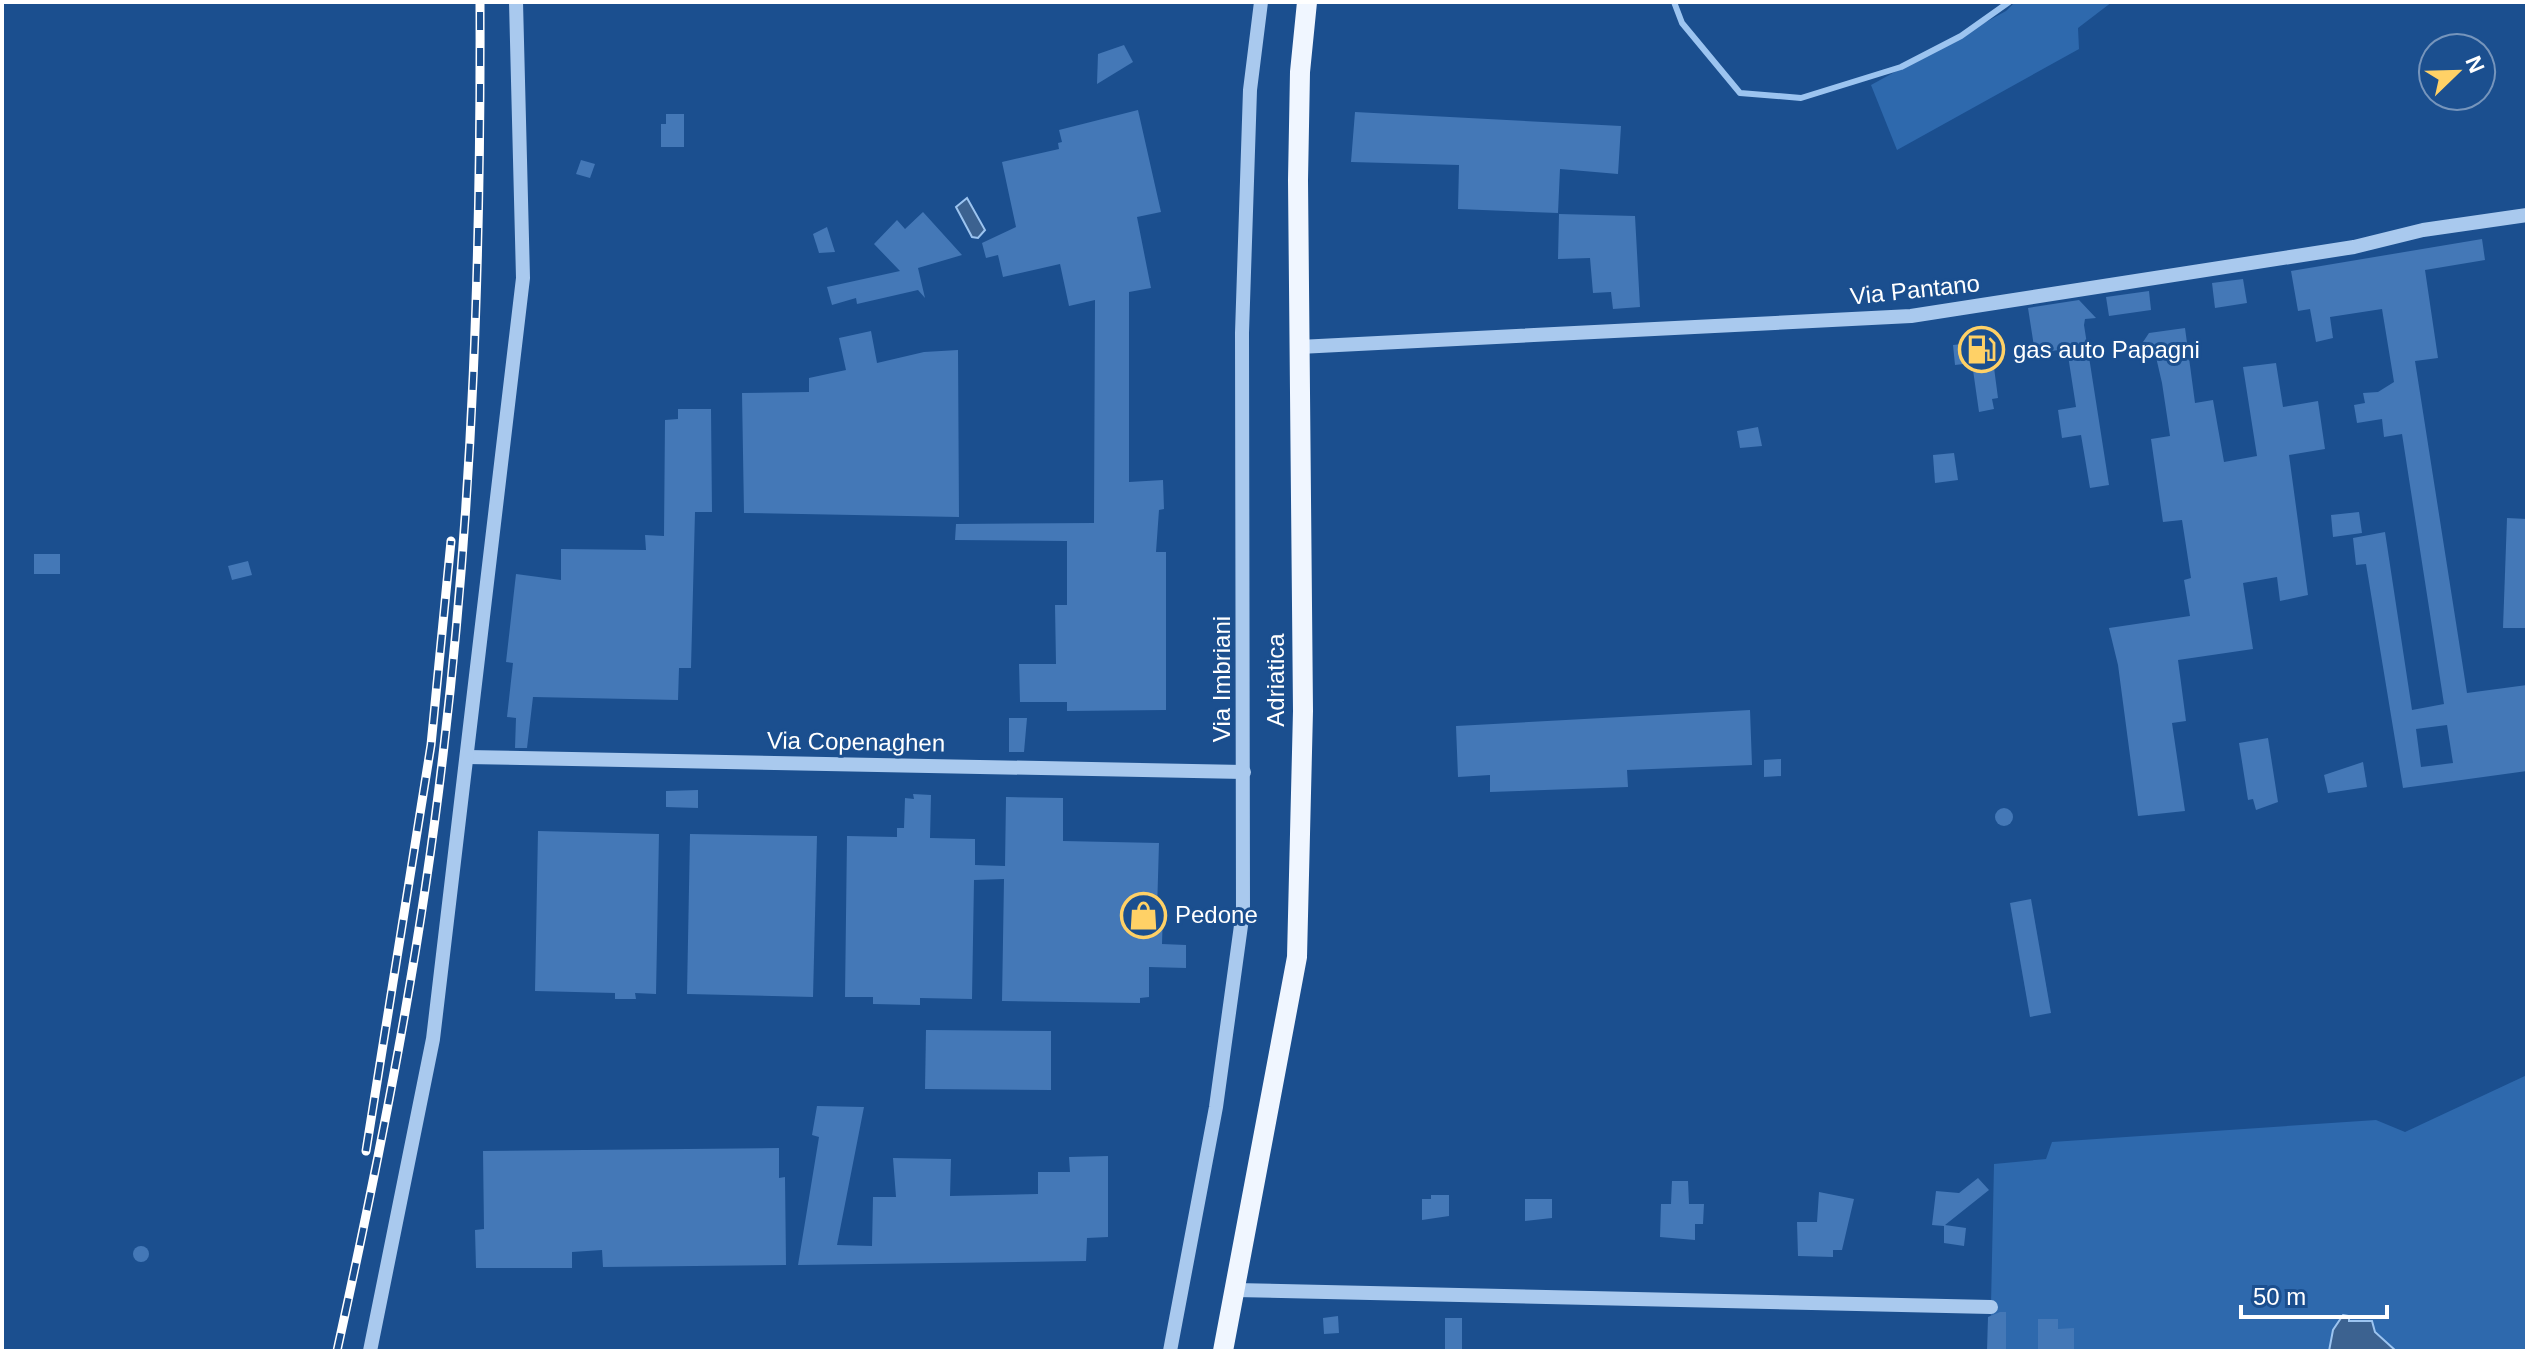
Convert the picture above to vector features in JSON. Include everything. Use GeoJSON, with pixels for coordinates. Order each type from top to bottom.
{"type":"FeatureCollection","features":[{"type":"Feature","properties":{"kind":"main road","name":"Adriatica"},"geometry":{"type":"LineString","coordinates":[[1223,1351],[1297,957],[1303,711],[1300,72],[1307,2]]}},
{"type":"Feature","properties":{"kind":"street"},"geometry":{"type":"LineString","coordinates":[[370,1351],[433,1039],[523,278],[516,2]]}},
{"type":"Feature","properties":{"kind":"street","name":"Via Imbriani"},"geometry":{"type":"LineString","coordinates":[[1170,1351],[1216,1107],[1243,911],[1242,333],[1250,90],[1261,2]]}},
{"type":"Feature","properties":{"kind":"street","name":"Via Pantano"},"geometry":{"type":"LineString","coordinates":[[1299,347],[1911,316],[2247,265],[2354,247],[2423,230],[2527,215]]}},
{"type":"Feature","properties":{"kind":"street","name":"Via Copenaghen"},"geometry":{"type":"LineString","coordinates":[[467,757],[1244,772]]}},
{"type":"Feature","properties":{"kind":"street"},"geometry":{"type":"LineString","coordinates":[[1235,1290],[1991,1307]]}},
{"type":"Feature","properties":{"kind":"shaded area"},"geometry":{"type":"Polygon","coordinates":[[[2015,2],[2112,2],[2078,28],[2079,49],[1897,150],[1871,85],[2006,11],[2015,2]]]}},
{"type":"Feature","properties":{"kind":"shaded area"},"geometry":{"type":"Polygon","coordinates":[[[967,198],[985,230],[978,238],[972,237],[956,207],[967,198]]]}},
{"type":"Feature","properties":{"kind":"shaded area"},"geometry":{"type":"Polygon","coordinates":[[[2527,1075],[2527,1351],[1990,1351],[1994,1164],[2046,1159],[2052,1142],[2376,1120],[2405,1132],[2527,1075]]]}},
{"type":"Feature","properties":{"kind":"shaded area"},"geometry":{"type":"Polygon","coordinates":[[[2343,1315],[2349,1316],[2349,1321],[2372,1321],[2375,1332],[2396,1351],[2329,1351],[2333,1330],[2343,1315]]]}},
{"type":"Feature","properties":{"kind":"building"},"geometry":{"type":"Polygon","coordinates":[[[1124,45],[1133,62],[1097,84],[1098,54],[1124,45]]]}},
{"type":"Feature","properties":{"kind":"building"},"geometry":{"type":"Polygon","coordinates":[[[1138,110],[1161,212],[1137,217],[1151,288],[1129,292],[1129,482],[1163,480],[1164,509],[1159,510],[1156,552],[1166,552],[1166,710],[1067,711],[1067,702],[1020,702],[1019,664],[1056,664],[1055,605],[1067,605],[1067,541],[955,540],[956,524],[1094,523],[1095,300],[1069,306],[1060,264],[1003,277],[998,255],[986,258],[982,243],[1016,227],[1002,162],[1059,149],[1058,143],[1062,142],[1059,130],[1138,110]]]}},
{"type":"Feature","properties":{"kind":"building"},"geometry":{"type":"Polygon","coordinates":[[[1355,112],[1621,126],[1618,174],[1560,169],[1558,213],[1458,209],[1459,165],[1351,162],[1355,112]]]}},
{"type":"Feature","properties":{"kind":"building"},"geometry":{"type":"Polygon","coordinates":[[[666,114],[684,114],[684,147],[661,147],[661,124],[666,124],[666,114]]]}},
{"type":"Feature","properties":{"kind":"building"},"geometry":{"type":"Polygon","coordinates":[[[581,160],[595,164],[590,178],[576,174],[581,160]]]}},
{"type":"Feature","properties":{"kind":"building"},"geometry":{"type":"Polygon","coordinates":[[[923,212],[962,255],[918,268],[925,298],[918,290],[857,304],[856,298],[832,305],[827,287],[900,271],[874,244],[897,220],[905,229],[923,212]]]}},
{"type":"Feature","properties":{"kind":"building"},"geometry":{"type":"Polygon","coordinates":[[[1559,214],[1635,216],[1640,307],[1613,309],[1611,292],[1593,293],[1590,258],[1558,259],[1559,214]]]}},
{"type":"Feature","properties":{"kind":"building"},"geometry":{"type":"Polygon","coordinates":[[[827,227],[835,252],[819,253],[813,234],[827,227]]]}},
{"type":"Feature","properties":{"kind":"building"},"geometry":{"type":"Polygon","coordinates":[[[2482,239],[2485,260],[2425,270],[2438,358],[2415,361],[2467,693],[2527,685],[2527,771],[2403,788],[2366,564],[2356,565],[2353,538],[2385,532],[2412,710],[2444,704],[2402,434],[2384,437],[2382,419],[2357,423],[2354,405],[2365,403],[2363,393],[2378,392],[2394,382],[2382,309],[2330,317],[2333,338],[2316,342],[2310,309],[2298,311],[2291,271],[2482,239]],[[2447,725],[2416,729],[2421,767],[2453,763],[2447,725]]]}},
{"type":"Feature","properties":{"kind":"building"},"geometry":{"type":"Polygon","coordinates":[[[2243,279],[2247,303],[2215,308],[2212,283],[2243,279]]]}},
{"type":"Feature","properties":{"kind":"building"},"geometry":{"type":"Polygon","coordinates":[[[2149,291],[2151,310],[2109,316],[2106,297],[2149,291]]]}},
{"type":"Feature","properties":{"kind":"building"},"geometry":{"type":"Polygon","coordinates":[[[2079,300],[2096,318],[2085,319],[2084,325],[2109,485],[2090,488],[2081,435],[2062,438],[2058,410],[2076,407],[2067,349],[2035,353],[2028,308],[2079,300]]]}},
{"type":"Feature","properties":{"kind":"building"},"geometry":{"type":"Polygon","coordinates":[[[2185,328],[2195,403],[2213,400],[2224,462],[2257,456],[2243,367],[2276,363],[2283,407],[2318,401],[2325,449],[2289,455],[2308,595],[2280,601],[2277,577],[2243,583],[2253,649],[2178,660],[2186,721],[2172,723],[2185,811],[2138,816],[2118,665],[2109,628],[2190,616],[2184,580],[2191,578],[2182,520],[2163,522],[2151,439],[2170,436],[2162,383],[2156,357],[2145,359],[2143,342],[2149,333],[2185,328]]]}},
{"type":"Feature","properties":{"kind":"building"},"geometry":{"type":"Polygon","coordinates":[[[871,331],[877,363],[924,352],[958,350],[959,517],[744,513],[742,393],[809,392],[809,378],[846,370],[839,338],[871,331]]]}},
{"type":"Feature","properties":{"kind":"building"},"geometry":{"type":"Polygon","coordinates":[[[1997,340],[1999,359],[1993,360],[1998,398],[1992,399],[1994,409],[1979,412],[1972,363],[1955,365],[1953,345],[1997,340]]]}},
{"type":"Feature","properties":{"kind":"building"},"geometry":{"type":"Polygon","coordinates":[[[678,409],[711,409],[712,512],[695,512],[691,668],[679,668],[678,700],[533,697],[527,748],[515,748],[516,718],[507,717],[513,663],[506,662],[516,574],[561,580],[561,549],[646,550],[645,535],[664,536],[665,420],[678,419],[678,409]]]}},
{"type":"Feature","properties":{"kind":"building"},"geometry":{"type":"Polygon","coordinates":[[[1758,427],[1762,446],[1740,448],[1737,431],[1758,427]]]}},
{"type":"Feature","properties":{"kind":"building"},"geometry":{"type":"Polygon","coordinates":[[[1954,453],[1958,480],[1935,483],[1933,455],[1954,453]]]}},
{"type":"Feature","properties":{"kind":"building"},"geometry":{"type":"Polygon","coordinates":[[[2359,512],[2362,533],[2333,537],[2331,515],[2359,512]]]}},
{"type":"Feature","properties":{"kind":"building"},"geometry":{"type":"Polygon","coordinates":[[[2507,518],[2527,519],[2527,628],[2503,628],[2507,518]]]}},
{"type":"Feature","properties":{"kind":"building"},"geometry":{"type":"Polygon","coordinates":[[[34,554],[60,554],[60,574],[34,574],[34,554]]]}},
{"type":"Feature","properties":{"kind":"building"},"geometry":{"type":"Polygon","coordinates":[[[248,561],[252,575],[232,580],[228,566],[248,561]]]}},
{"type":"Feature","properties":{"kind":"building"},"geometry":{"type":"Polygon","coordinates":[[[1750,710],[1752,765],[1627,770],[1628,787],[1490,792],[1490,775],[1458,777],[1456,726],[1750,710]]]}},
{"type":"Feature","properties":{"kind":"building"},"geometry":{"type":"Polygon","coordinates":[[[1009,718],[1027,718],[1024,752],[1009,752],[1009,718]]]}},
{"type":"Feature","properties":{"kind":"building"},"geometry":{"type":"Polygon","coordinates":[[[2268,738],[2278,802],[2256,810],[2253,799],[2248,800],[2239,743],[2268,738]]]}},
{"type":"Feature","properties":{"kind":"building"},"geometry":{"type":"Polygon","coordinates":[[[1781,759],[1781,776],[1764,777],[1764,760],[1781,759]]]}},
{"type":"Feature","properties":{"kind":"building"},"geometry":{"type":"Polygon","coordinates":[[[2363,762],[2367,787],[2328,793],[2324,775],[2363,762]]]}},
{"type":"Feature","properties":{"kind":"building"},"geometry":{"type":"Polygon","coordinates":[[[698,790],[698,808],[666,807],[666,791],[698,790]]]}},
{"type":"Feature","properties":{"kind":"building"},"geometry":{"type":"Polygon","coordinates":[[[913,794],[931,795],[930,838],[975,839],[975,865],[1005,866],[1006,797],[1063,798],[1063,841],[1159,843],[1157,911],[1163,911],[1162,944],[1186,945],[1186,968],[1149,967],[1149,997],[1140,998],[1140,1003],[1002,1001],[1004,879],[974,880],[972,999],[920,998],[920,1005],[873,1004],[873,997],[845,997],[847,836],[897,837],[897,828],[904,828],[905,798],[914,799],[913,794]]]}},
{"type":"Feature","properties":{"kind":"building"},"geometry":{"type":"Polygon","coordinates":[[[2000,808],[2008,808],[2013,817],[2011,824],[2000,826],[1995,821],[1995,813],[2000,808]]]}},
{"type":"Feature","properties":{"kind":"building"},"geometry":{"type":"Polygon","coordinates":[[[538,831],[659,834],[656,994],[635,993],[636,999],[615,999],[615,993],[535,991],[538,831]]]}},
{"type":"Feature","properties":{"kind":"building"},"geometry":{"type":"Polygon","coordinates":[[[690,834],[817,836],[813,997],[687,994],[690,834]]]}},
{"type":"Feature","properties":{"kind":"building"},"geometry":{"type":"Polygon","coordinates":[[[2031,899],[2051,1013],[2030,1017],[2010,903],[2031,899]]]}},
{"type":"Feature","properties":{"kind":"building"},"geometry":{"type":"Polygon","coordinates":[[[926,1030],[1051,1031],[1051,1090],[925,1089],[926,1030]]]}},
{"type":"Feature","properties":{"kind":"building"},"geometry":{"type":"Polygon","coordinates":[[[817,1106],[864,1107],[837,1245],[872,1246],[873,1197],[896,1197],[893,1158],[951,1159],[950,1196],[1038,1194],[1038,1172],[1070,1172],[1069,1157],[1108,1156],[1108,1237],[1087,1238],[1086,1261],[798,1265],[819,1137],[812,1135],[817,1106]]]}},
{"type":"Feature","properties":{"kind":"building"},"geometry":{"type":"Polygon","coordinates":[[[779,1148],[779,1178],[785,1177],[786,1265],[603,1267],[602,1250],[572,1252],[572,1268],[476,1268],[475,1230],[484,1229],[483,1151],[779,1148]]]}},
{"type":"Feature","properties":{"kind":"building"},"geometry":{"type":"Polygon","coordinates":[[[1978,1178],[1989,1190],[1945,1225],[1966,1228],[1964,1246],[1944,1243],[1944,1226],[1932,1225],[1936,1191],[1959,1193],[1978,1178]]]}},
{"type":"Feature","properties":{"kind":"building"},"geometry":{"type":"Polygon","coordinates":[[[1672,1181],[1688,1181],[1689,1204],[1704,1204],[1703,1224],[1695,1224],[1695,1240],[1660,1237],[1661,1204],[1671,1204],[1672,1181]]]}},
{"type":"Feature","properties":{"kind":"building"},"geometry":{"type":"Polygon","coordinates":[[[1819,1192],[1854,1199],[1842,1250],[1833,1250],[1833,1257],[1798,1256],[1797,1222],[1817,1222],[1819,1192]]]}},
{"type":"Feature","properties":{"kind":"building"},"geometry":{"type":"Polygon","coordinates":[[[1431,1195],[1449,1195],[1449,1216],[1422,1220],[1422,1199],[1431,1199],[1431,1195]]]}},
{"type":"Feature","properties":{"kind":"building"},"geometry":{"type":"Polygon","coordinates":[[[1525,1199],[1552,1199],[1552,1218],[1525,1221],[1525,1199]]]}},
{"type":"Feature","properties":{"kind":"building"},"geometry":{"type":"Polygon","coordinates":[[[141,1246],[147,1248],[147,1260],[141,1262],[135,1260],[133,1254],[135,1248],[141,1246]]]}},
{"type":"Feature","properties":{"kind":"building"},"geometry":{"type":"Polygon","coordinates":[[[2006,1312],[2006,1351],[1987,1351],[1988,1317],[2006,1312]]]}},
{"type":"Feature","properties":{"kind":"building"},"geometry":{"type":"Polygon","coordinates":[[[1338,1316],[1339,1333],[1324,1334],[1323,1318],[1338,1316]]]}},
{"type":"Feature","properties":{"kind":"building"},"geometry":{"type":"Polygon","coordinates":[[[1445,1318],[1462,1318],[1462,1351],[1445,1351],[1445,1318]]]}},
{"type":"Feature","properties":{"kind":"building"},"geometry":{"type":"Polygon","coordinates":[[[2038,1319],[2058,1319],[2058,1329],[2074,1328],[2074,1349],[2038,1351],[2038,1319]]]}},
{"type":"Feature","properties":{"kind":"waterway"},"geometry":{"type":"LineString","coordinates":[[1674,2],[1682,23],[1740,93],[1801,98],[1901,67],[1961,36],[2009,2]]}},
{"type":"Feature","properties":{"kind":"railway"},"geometry":{"type":"LineString","coordinates":[[337,1351],[412,974],[435,822],[454,653],[468,467],[477,281],[480,2]]}},
{"type":"Feature","properties":{"kind":"railway"},"geometry":{"type":"LineString","coordinates":[[366,1151],[431,745],[451,541]]}},
{"type":"Feature","properties":{"kind":"place","name":"gas auto Papagni"},"geometry":{"type":"Point","coordinates":[1982,350]}},
{"type":"Feature","properties":{"kind":"place","name":"Pedone"},"geometry":{"type":"Point","coordinates":[1144,915]}}]}
